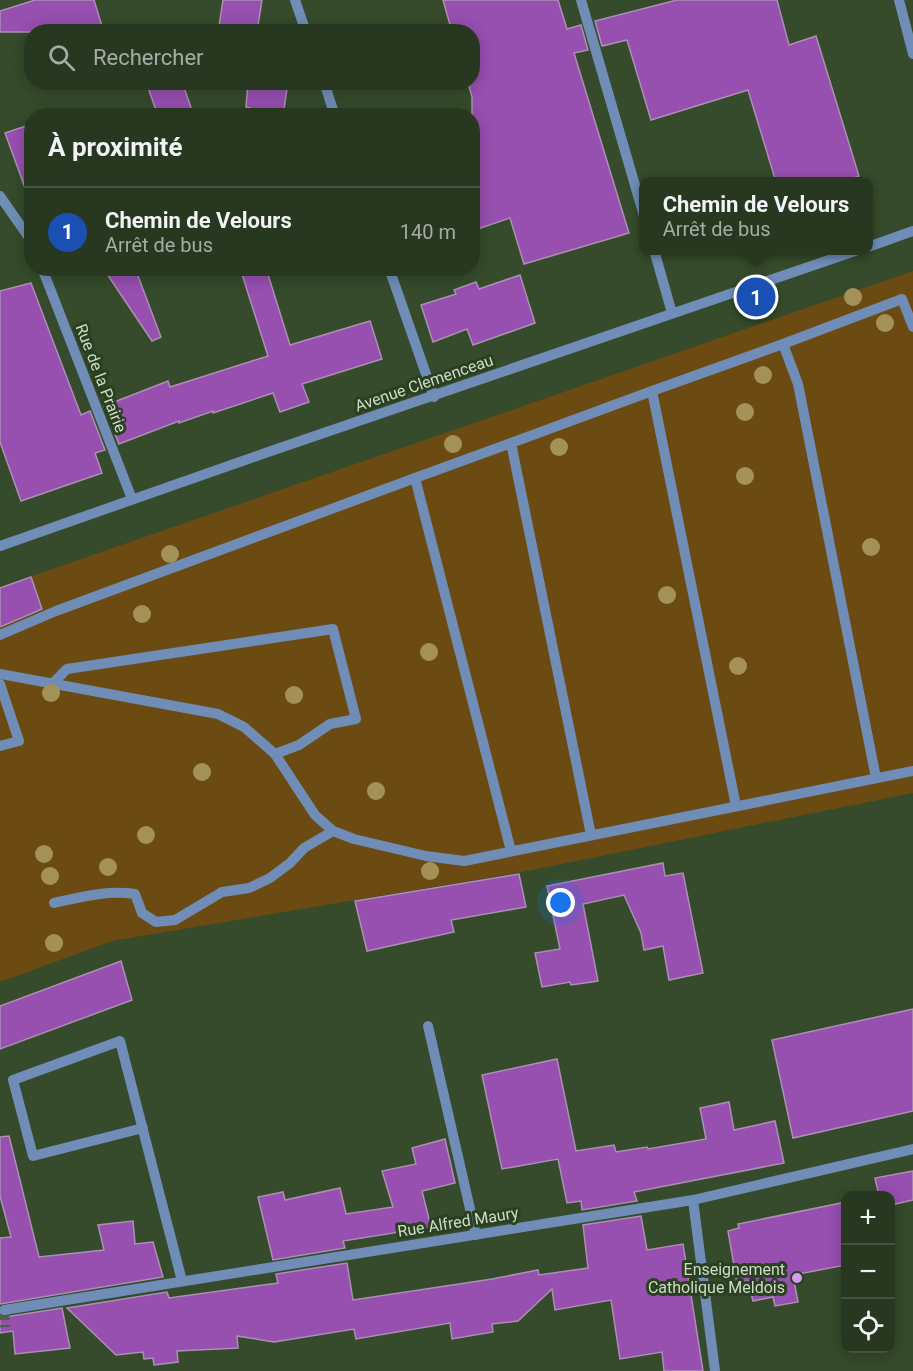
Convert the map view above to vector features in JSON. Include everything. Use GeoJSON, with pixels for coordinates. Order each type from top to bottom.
{"type":"FeatureCollection","features":[{"type":"Feature","properties":{"kind":"street"},"geometry":{"type":"LineString","coordinates":[[295,0],[303,24]]}},
{"type":"Feature","properties":{"kind":"street"},"geometry":{"type":"LineString","coordinates":[[581,0],[639,199]]}},
{"type":"Feature","properties":{"kind":"street"},"geometry":{"type":"LineString","coordinates":[[899,0],[913,54]]}},
{"type":"Feature","properties":{"kind":"street"},"geometry":{"type":"LineString","coordinates":[[327,90],[332,108]]}},
{"type":"Feature","properties":{"kind":"street"},"geometry":{"type":"LineString","coordinates":[[0,196],[24,229]]}},
{"type":"Feature","properties":{"kind":"street"},"geometry":{"type":"LineString","coordinates":[[873,245],[913,231]]}},
{"type":"Feature","properties":{"kind":"street"},"geometry":{"type":"LineString","coordinates":[[655,255],[672,313]]}},
{"type":"Feature","properties":{"kind":"street","name":"Avenue Clemenceau"},"geometry":{"type":"LineString","coordinates":[[0,546],[843,255]]}},
{"type":"Feature","properties":{"kind":"street","name":"Rue de la Prairie"},"geometry":{"type":"LineString","coordinates":[[45,276],[132,499]]}},
{"type":"Feature","properties":{"kind":"street"},"geometry":{"type":"LineString","coordinates":[[392,276],[434,397]]}},
{"type":"Feature","properties":{"kind":"street"},"geometry":{"type":"LineString","coordinates":[[0,635],[56,611],[902,299],[913,327]]}},
{"type":"Feature","properties":{"kind":"street"},"geometry":{"type":"LineString","coordinates":[[783,344],[798,384],[876,778]]}},
{"type":"Feature","properties":{"kind":"street"},"geometry":{"type":"LineString","coordinates":[[652,391],[736,806]]}},
{"type":"Feature","properties":{"kind":"street"},"geometry":{"type":"LineString","coordinates":[[511,443],[591,835]]}},
{"type":"Feature","properties":{"kind":"street"},"geometry":{"type":"LineString","coordinates":[[415,478],[511,851]]}},
{"type":"Feature","properties":{"kind":"street"},"geometry":{"type":"LineString","coordinates":[[53,683],[67,669],[333,629],[356,718],[330,724],[299,745],[275,754]]}},
{"type":"Feature","properties":{"kind":"street"},"geometry":{"type":"LineString","coordinates":[[0,674],[218,714],[244,727],[275,754],[315,815],[333,831],[354,839],[426,856],[464,861],[913,771]]}},
{"type":"Feature","properties":{"kind":"street"},"geometry":{"type":"LineString","coordinates":[[0,684],[19,741],[0,746]]}},
{"type":"Feature","properties":{"kind":"street"},"geometry":{"type":"LineString","coordinates":[[54,903],[118,891],[135,894],[142,913],[156,922],[176,920],[222,892],[249,888],[270,878],[290,863],[304,848],[333,831]]}},
{"type":"Feature","properties":{"kind":"street"},"geometry":{"type":"LineString","coordinates":[[428,1026],[476,1235]]}},
{"type":"Feature","properties":{"kind":"street"},"geometry":{"type":"LineString","coordinates":[[143,1128],[33,1156],[13,1080],[120,1041],[143,1128],[182,1281]]}},
{"type":"Feature","properties":{"kind":"street","name":"Rue Alfred Maury"},"geometry":{"type":"LineString","coordinates":[[4,1310],[693,1200],[913,1149]]}},
{"type":"Feature","properties":{"kind":"street"},"geometry":{"type":"LineString","coordinates":[[693,1200],[715,1371]]}},
{"type":"Feature","properties":{"kind":"shaded area"},"geometry":{"type":"Polygon","coordinates":[[[913,271],[913,793],[522,872],[112,941],[0,982],[0,587],[913,271]]]}},
{"type":"Feature","properties":{"kind":"building"},"geometry":{"type":"Polygon","coordinates":[[[35,0],[94,0],[101,24],[24,24],[24,32],[0,32],[0,11],[35,0]]]}},
{"type":"Feature","properties":{"kind":"building"},"geometry":{"type":"Polygon","coordinates":[[[223,0],[262,0],[258,24],[219,24],[223,0]]]}},
{"type":"Feature","properties":{"kind":"building"},"geometry":{"type":"Polygon","coordinates":[[[443,0],[558,0],[567,29],[581,25],[588,50],[574,53],[629,233],[524,264],[510,218],[480,228],[480,108],[472,108],[470,90],[480,90],[480,24],[450,24],[443,0]]]}},
{"type":"Feature","properties":{"kind":"building"},"geometry":{"type":"Polygon","coordinates":[[[677,0],[777,0],[789,45],[816,36],[859,176],[774,177],[748,90],[651,120],[627,40],[602,46],[595,21],[677,0]]]}},
{"type":"Feature","properties":{"kind":"building"},"geometry":{"type":"Polygon","coordinates":[[[149,90],[185,90],[191,108],[155,108],[149,90]]]}},
{"type":"Feature","properties":{"kind":"building"},"geometry":{"type":"Polygon","coordinates":[[[247,90],[287,90],[284,108],[246,107],[247,90]]]}},
{"type":"Feature","properties":{"kind":"building"},"geometry":{"type":"Polygon","coordinates":[[[24,127],[24,185],[5,133],[24,127]]]}},
{"type":"Feature","properties":{"kind":"building"},"geometry":{"type":"Polygon","coordinates":[[[520,275],[535,323],[473,345],[467,329],[433,342],[421,305],[456,294],[454,290],[476,282],[479,289],[520,275]]]}},
{"type":"Feature","properties":{"kind":"building"},"geometry":{"type":"Polygon","coordinates":[[[108,276],[138,276],[161,337],[152,341],[108,276]]]}},
{"type":"Feature","properties":{"kind":"building"},"geometry":{"type":"Polygon","coordinates":[[[243,276],[268,276],[290,345],[370,321],[382,359],[302,384],[309,402],[280,412],[273,393],[213,413],[213,411],[179,423],[179,421],[119,444],[104,406],[168,381],[170,387],[268,356],[243,276]]]}},
{"type":"Feature","properties":{"kind":"building"},"geometry":{"type":"Polygon","coordinates":[[[31,283],[81,415],[90,411],[105,450],[95,453],[102,473],[21,501],[0,442],[0,291],[31,283]]]}},
{"type":"Feature","properties":{"kind":"building"},"geometry":{"type":"Polygon","coordinates":[[[31,577],[42,609],[0,627],[0,588],[31,577]]]}},
{"type":"Feature","properties":{"kind":"building"},"geometry":{"type":"Polygon","coordinates":[[[663,863],[665,876],[683,873],[703,973],[669,980],[663,946],[644,950],[641,933],[624,895],[583,904],[598,981],[571,985],[570,982],[542,987],[535,953],[560,949],[547,886],[663,863]]]}},
{"type":"Feature","properties":{"kind":"building"},"geometry":{"type":"Polygon","coordinates":[[[519,874],[526,907],[451,920],[454,932],[367,951],[355,901],[519,874]]]}},
{"type":"Feature","properties":{"kind":"building"},"geometry":{"type":"Polygon","coordinates":[[[121,961],[132,1000],[0,1049],[0,1006],[121,961]]]}},
{"type":"Feature","properties":{"kind":"building"},"geometry":{"type":"Polygon","coordinates":[[[913,1009],[913,1111],[793,1138],[772,1040],[913,1009]]]}},
{"type":"Feature","properties":{"kind":"building"},"geometry":{"type":"Polygon","coordinates":[[[557,1059],[576,1151],[614,1145],[616,1152],[706,1139],[700,1108],[729,1102],[734,1130],[775,1121],[784,1163],[634,1192],[637,1201],[582,1210],[581,1201],[567,1203],[558,1159],[502,1169],[482,1075],[557,1059]]]}},
{"type":"Feature","properties":{"kind":"building"},"geometry":{"type":"Polygon","coordinates":[[[9,1136],[39,1257],[104,1250],[98,1225],[133,1221],[135,1244],[153,1242],[163,1277],[0,1304],[0,1238],[11,1237],[0,1196],[0,1137],[9,1136]]]}},
{"type":"Feature","properties":{"kind":"building"},"geometry":{"type":"Polygon","coordinates":[[[445,1139],[455,1183],[422,1191],[431,1227],[343,1241],[345,1248],[273,1260],[258,1197],[283,1192],[285,1200],[340,1188],[346,1214],[393,1207],[382,1171],[416,1164],[412,1148],[445,1139]]]}},
{"type":"Feature","properties":{"kind":"building"},"geometry":{"type":"Polygon","coordinates":[[[913,1171],[913,1200],[895,1204],[895,1191],[878,1191],[875,1178],[913,1171]]]}},
{"type":"Feature","properties":{"kind":"building"},"geometry":{"type":"Polygon","coordinates":[[[841,1203],[841,1266],[793,1275],[798,1302],[775,1306],[773,1297],[753,1301],[748,1281],[737,1283],[728,1231],[739,1228],[738,1224],[841,1203]]]}},
{"type":"Feature","properties":{"kind":"building"},"geometry":{"type":"Polygon","coordinates":[[[641,1216],[647,1250],[683,1244],[703,1371],[664,1371],[662,1352],[620,1359],[611,1300],[555,1310],[552,1289],[518,1321],[492,1324],[493,1332],[452,1339],[450,1323],[356,1339],[354,1329],[274,1342],[237,1336],[238,1348],[177,1351],[178,1362],[154,1365],[153,1358],[144,1359],[143,1352],[116,1355],[67,1308],[167,1292],[169,1298],[278,1283],[276,1274],[347,1263],[353,1300],[538,1270],[539,1275],[588,1268],[583,1225],[641,1216]]]}},
{"type":"Feature","properties":{"kind":"building"},"geometry":{"type":"Polygon","coordinates":[[[62,1308],[70,1348],[15,1354],[13,1331],[0,1333],[0,1316],[62,1308]]]}},
{"type":"Feature","properties":{"kind":"tunnel"},"geometry":{"type":"LineString","coordinates":[[4,1310],[5,1327]]}},
{"type":"Feature","properties":{"kind":"place","name":"Chemin de Velours"},"geometry":{"type":"Point","coordinates":[756,297]}},
{"type":"Feature","properties":{"kind":"place","name":"Enseignement Catholique Meldois"},"geometry":{"type":"Point","coordinates":[797,1278]}}]}
